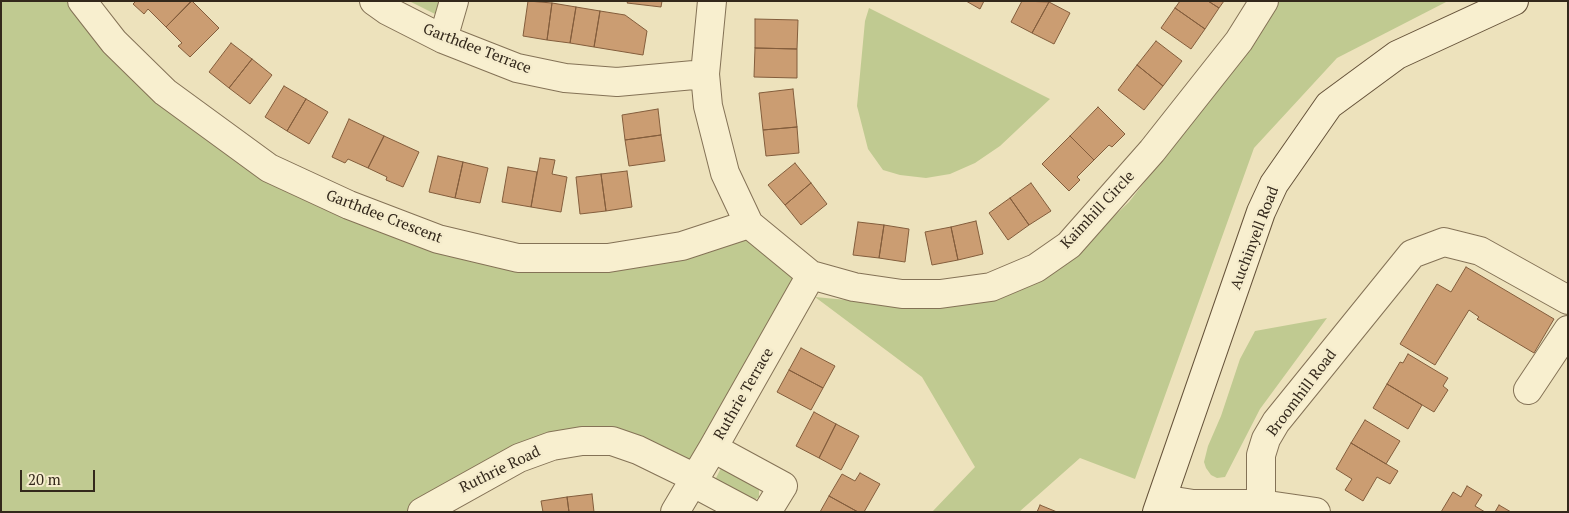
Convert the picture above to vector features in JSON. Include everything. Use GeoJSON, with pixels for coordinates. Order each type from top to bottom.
{"type":"FeatureCollection","features":[{"type":"Feature","properties":{"kind":"street","name":"Garthdee Crescent"},"geometry":{"type":"LineString","coordinates":[[82,1],[114,42],[165,92],[269,168],[350,205],[438,240],[518,258],[608,258],[682,246],[750,224]]}},
{"type":"Feature","properties":{"kind":"street","name":"Garthdee Terrace"},"geometry":{"type":"LineString","coordinates":[[374,1],[388,11],[443,39],[517,68],[565,78],[617,82],[705,74]]}},
{"type":"Feature","properties":{"kind":"street"},"geometry":{"type":"LineString","coordinates":[[443,39],[454,1]]}},
{"type":"Feature","properties":{"kind":"street","name":"Kaimhill Circle"},"geometry":{"type":"LineString","coordinates":[[712,1],[705,74],[708,106],[725,174],[750,224],[811,275],[854,287],[902,294],[940,294],[991,287],[1036,268],[1068,245],[1152,152],[1239,40],[1264,1]]}},
{"type":"Feature","properties":{"kind":"street","name":"Auchinyell Road"},"geometry":{"type":"LineString","coordinates":[[1159,505],[1261,212],[1274,184],[1329,105],[1397,55],[1514,1]]}},
{"type":"Feature","properties":{"kind":"street","name":"Broomhill Road"},"geometry":{"type":"LineString","coordinates":[[1266,508],[1262,455],[1266,439],[1276,422],[1412,254],[1444,242],[1480,251],[1568,300]]}},
{"type":"Feature","properties":{"kind":"street","name":"Ruthrie Terrace"},"geometry":{"type":"LineString","coordinates":[[675,512],[811,275]]}},
{"type":"Feature","properties":{"kind":"street"},"geometry":{"type":"LineString","coordinates":[[1528,390],[1568,330]]}},
{"type":"Feature","properties":{"kind":"street","name":"Ruthrie Road"},"geometry":{"type":"LineString","coordinates":[[422,512],[519,458],[552,446],[612,441],[638,450],[683,472],[701,487],[748,512]]}},
{"type":"Feature","properties":{"kind":"street"},"geometry":{"type":"LineString","coordinates":[[713,448],[783,486],[767,512]]}},
{"type":"Feature","properties":{"kind":"street"},"geometry":{"type":"LineString","coordinates":[[1159,505],[1193,504],[1316,512]]}},
{"type":"Feature","properties":{"kind":"green space"},"geometry":{"type":"Polygon","coordinates":[[[1,1],[82,1],[269,168],[518,258],[749,224],[811,275],[693,481],[582,441],[422,512],[1,512],[1,1]]]}},
{"type":"Feature","properties":{"kind":"green space"},"geometry":{"type":"Polygon","coordinates":[[[409,1],[443,1],[435,14],[409,1]]]}},
{"type":"Feature","properties":{"kind":"green space"},"geometry":{"type":"Polygon","coordinates":[[[1273,1],[1448,1],[1337,58],[1254,148],[1135,479],[1080,458],[1019,512],[932,512],[975,467],[922,377],[815,297],[932,308],[986,301],[1081,248],[1129,202],[1182,134],[1273,1]]]}},
{"type":"Feature","properties":{"kind":"green space"},"geometry":{"type":"Polygon","coordinates":[[[869,8],[1050,99],[1000,146],[975,163],[950,174],[926,178],[900,175],[883,170],[868,149],[857,106],[865,21],[869,8]]]}},
{"type":"Feature","properties":{"kind":"green space"},"geometry":{"type":"Polygon","coordinates":[[[1327,318],[1260,409],[1225,477],[1217,478],[1211,475],[1204,462],[1208,446],[1221,416],[1240,359],[1255,331],[1327,318]]]}},
{"type":"Feature","properties":{"kind":"green space"},"geometry":{"type":"Polygon","coordinates":[[[723,464],[759,485],[759,497],[753,501],[713,484],[723,464]]]}},
{"type":"Feature","properties":{"kind":"building"},"geometry":{"type":"Polygon","coordinates":[[[136,1],[191,1],[166,27],[148,9],[144,14],[133,4],[136,1]]]}},
{"type":"Feature","properties":{"kind":"building"},"geometry":{"type":"Polygon","coordinates":[[[192,1],[219,28],[190,57],[178,46],[182,43],[166,27],[192,1]]]}},
{"type":"Feature","properties":{"kind":"building"},"geometry":{"type":"Polygon","coordinates":[[[528,1],[552,3],[547,40],[523,36],[528,1]]]}},
{"type":"Feature","properties":{"kind":"building"},"geometry":{"type":"Polygon","coordinates":[[[628,1],[662,1],[661,7],[627,3],[628,1]]]}},
{"type":"Feature","properties":{"kind":"building"},"geometry":{"type":"Polygon","coordinates":[[[966,1],[984,1],[980,9],[966,1]]]}},
{"type":"Feature","properties":{"kind":"building"},"geometry":{"type":"Polygon","coordinates":[[[1022,1],[1049,2],[1032,33],[1011,22],[1022,1]]]}},
{"type":"Feature","properties":{"kind":"building"},"geometry":{"type":"Polygon","coordinates":[[[1180,1],[1208,1],[1219,8],[1205,29],[1175,8],[1180,1]]]}},
{"type":"Feature","properties":{"kind":"building"},"geometry":{"type":"Polygon","coordinates":[[[1208,1],[1224,1],[1219,8],[1208,1]]]}},
{"type":"Feature","properties":{"kind":"building"},"geometry":{"type":"Polygon","coordinates":[[[1049,2],[1070,13],[1054,44],[1032,33],[1049,2]]]}},
{"type":"Feature","properties":{"kind":"building"},"geometry":{"type":"Polygon","coordinates":[[[552,3],[576,7],[570,43],[547,40],[552,3]]]}},
{"type":"Feature","properties":{"kind":"building"},"geometry":{"type":"Polygon","coordinates":[[[576,7],[600,11],[594,47],[570,43],[576,7]]]}},
{"type":"Feature","properties":{"kind":"building"},"geometry":{"type":"Polygon","coordinates":[[[1175,8],[1205,29],[1191,49],[1161,28],[1175,8]]]}},
{"type":"Feature","properties":{"kind":"building"},"geometry":{"type":"Polygon","coordinates":[[[600,11],[625,15],[647,31],[643,55],[594,47],[600,11]]]}},
{"type":"Feature","properties":{"kind":"building"},"geometry":{"type":"Polygon","coordinates":[[[755,19],[798,20],[797,49],[755,48],[755,19]]]}},
{"type":"Feature","properties":{"kind":"building"},"geometry":{"type":"Polygon","coordinates":[[[1156,41],[1182,61],[1163,86],[1137,65],[1156,41]]]}},
{"type":"Feature","properties":{"kind":"building"},"geometry":{"type":"Polygon","coordinates":[[[231,43],[252,59],[229,88],[209,72],[231,43]]]}},
{"type":"Feature","properties":{"kind":"building"},"geometry":{"type":"Polygon","coordinates":[[[755,48],[797,49],[797,78],[754,77],[755,48]]]}},
{"type":"Feature","properties":{"kind":"building"},"geometry":{"type":"Polygon","coordinates":[[[252,59],[272,75],[250,104],[229,88],[252,59]]]}},
{"type":"Feature","properties":{"kind":"building"},"geometry":{"type":"Polygon","coordinates":[[[1137,65],[1163,86],[1144,110],[1118,90],[1137,65]]]}},
{"type":"Feature","properties":{"kind":"building"},"geometry":{"type":"Polygon","coordinates":[[[284,86],[306,99],[287,131],[265,117],[284,86]]]}},
{"type":"Feature","properties":{"kind":"building"},"geometry":{"type":"Polygon","coordinates":[[[793,89],[797,127],[763,130],[759,93],[793,89]]]}},
{"type":"Feature","properties":{"kind":"building"},"geometry":{"type":"Polygon","coordinates":[[[306,99],[328,112],[309,144],[287,131],[306,99]]]}},
{"type":"Feature","properties":{"kind":"building"},"geometry":{"type":"Polygon","coordinates":[[[1098,107],[1125,134],[1112,147],[1109,145],[1094,160],[1070,136],[1098,107]]]}},
{"type":"Feature","properties":{"kind":"building"},"geometry":{"type":"Polygon","coordinates":[[[658,109],[661,135],[625,140],[622,115],[658,109]]]}},
{"type":"Feature","properties":{"kind":"building"},"geometry":{"type":"Polygon","coordinates":[[[349,119],[384,136],[368,168],[348,159],[345,163],[332,157],[349,119]]]}},
{"type":"Feature","properties":{"kind":"building"},"geometry":{"type":"Polygon","coordinates":[[[797,127],[799,153],[766,156],[763,130],[797,127]]]}},
{"type":"Feature","properties":{"kind":"building"},"geometry":{"type":"Polygon","coordinates":[[[661,135],[665,161],[629,166],[625,140],[661,135]]]}},
{"type":"Feature","properties":{"kind":"building"},"geometry":{"type":"Polygon","coordinates":[[[384,136],[419,152],[403,187],[386,180],[387,177],[368,168],[384,136]]]}},
{"type":"Feature","properties":{"kind":"building"},"geometry":{"type":"Polygon","coordinates":[[[1070,136],[1094,160],[1077,177],[1080,180],[1069,191],[1042,164],[1070,136]]]}},
{"type":"Feature","properties":{"kind":"building"},"geometry":{"type":"Polygon","coordinates":[[[438,156],[463,162],[455,198],[429,192],[438,156]]]}},
{"type":"Feature","properties":{"kind":"building"},"geometry":{"type":"Polygon","coordinates":[[[540,158],[555,160],[552,174],[567,177],[561,212],[531,207],[540,158]]]}},
{"type":"Feature","properties":{"kind":"building"},"geometry":{"type":"Polygon","coordinates":[[[463,162],[488,168],[480,203],[455,198],[463,162]]]}},
{"type":"Feature","properties":{"kind":"building"},"geometry":{"type":"Polygon","coordinates":[[[795,163],[811,183],[785,205],[768,185],[795,163]]]}},
{"type":"Feature","properties":{"kind":"building"},"geometry":{"type":"Polygon","coordinates":[[[508,167],[537,172],[531,207],[502,202],[508,167]]]}},
{"type":"Feature","properties":{"kind":"building"},"geometry":{"type":"Polygon","coordinates":[[[627,171],[632,207],[606,211],[601,174],[627,171]]]}},
{"type":"Feature","properties":{"kind":"building"},"geometry":{"type":"Polygon","coordinates":[[[601,174],[606,211],[580,214],[576,177],[601,174]]]}},
{"type":"Feature","properties":{"kind":"building"},"geometry":{"type":"Polygon","coordinates":[[[811,183],[827,204],[801,225],[785,205],[811,183]]]}},
{"type":"Feature","properties":{"kind":"building"},"geometry":{"type":"Polygon","coordinates":[[[1031,183],[1051,211],[1029,225],[1010,198],[1031,183]]]}},
{"type":"Feature","properties":{"kind":"building"},"geometry":{"type":"Polygon","coordinates":[[[1010,198],[1029,225],[1008,240],[989,213],[1010,198]]]}},
{"type":"Feature","properties":{"kind":"building"},"geometry":{"type":"Polygon","coordinates":[[[976,221],[983,254],[958,260],[951,227],[976,221]]]}},
{"type":"Feature","properties":{"kind":"building"},"geometry":{"type":"Polygon","coordinates":[[[858,222],[884,225],[879,258],[853,255],[858,222]]]}},
{"type":"Feature","properties":{"kind":"building"},"geometry":{"type":"Polygon","coordinates":[[[884,225],[909,229],[905,262],[879,258],[884,225]]]}},
{"type":"Feature","properties":{"kind":"building"},"geometry":{"type":"Polygon","coordinates":[[[951,227],[958,260],[932,265],[925,232],[951,227]]]}},
{"type":"Feature","properties":{"kind":"building"},"geometry":{"type":"Polygon","coordinates":[[[1466,267],[1554,319],[1534,353],[1477,319],[1479,317],[1469,310],[1435,365],[1400,344],[1437,284],[1451,292],[1466,267]]]}},
{"type":"Feature","properties":{"kind":"building"},"geometry":{"type":"Polygon","coordinates":[[[801,348],[835,366],[823,388],[789,370],[801,348]]]}},
{"type":"Feature","properties":{"kind":"building"},"geometry":{"type":"Polygon","coordinates":[[[1408,354],[1448,378],[1443,386],[1448,390],[1434,412],[1387,384],[1400,362],[1403,363],[1408,354]]]}},
{"type":"Feature","properties":{"kind":"building"},"geometry":{"type":"Polygon","coordinates":[[[789,370],[823,388],[811,410],[777,392],[789,370]]]}},
{"type":"Feature","properties":{"kind":"building"},"geometry":{"type":"Polygon","coordinates":[[[1387,384],[1422,405],[1408,429],[1373,408],[1387,384]]]}},
{"type":"Feature","properties":{"kind":"building"},"geometry":{"type":"Polygon","coordinates":[[[814,412],[836,424],[819,458],[796,446],[814,412]]]}},
{"type":"Feature","properties":{"kind":"building"},"geometry":{"type":"Polygon","coordinates":[[[1365,420],[1400,441],[1386,464],[1351,443],[1365,420]]]}},
{"type":"Feature","properties":{"kind":"building"},"geometry":{"type":"Polygon","coordinates":[[[836,424],[859,436],[841,470],[819,458],[836,424]]]}},
{"type":"Feature","properties":{"kind":"building"},"geometry":{"type":"Polygon","coordinates":[[[1351,443],[1398,471],[1390,484],[1377,477],[1363,501],[1345,490],[1352,479],[1336,469],[1351,443]]]}},
{"type":"Feature","properties":{"kind":"building"},"geometry":{"type":"Polygon","coordinates":[[[860,473],[880,484],[864,512],[858,512],[829,496],[842,474],[855,481],[860,473]]]}},
{"type":"Feature","properties":{"kind":"building"},"geometry":{"type":"Polygon","coordinates":[[[1467,486],[1482,495],[1475,506],[1485,512],[1441,512],[1453,492],[1461,497],[1467,486]]]}},
{"type":"Feature","properties":{"kind":"building"},"geometry":{"type":"Polygon","coordinates":[[[592,494],[594,512],[569,512],[567,497],[592,494]]]}},
{"type":"Feature","properties":{"kind":"building"},"geometry":{"type":"Polygon","coordinates":[[[829,496],[858,512],[820,512],[829,496]]]}},
{"type":"Feature","properties":{"kind":"building"},"geometry":{"type":"Polygon","coordinates":[[[567,497],[569,512],[543,512],[541,501],[567,497]]]}},
{"type":"Feature","properties":{"kind":"building"},"geometry":{"type":"Polygon","coordinates":[[[1040,505],[1057,512],[1037,512],[1040,505]]]}},
{"type":"Feature","properties":{"kind":"building"},"geometry":{"type":"Polygon","coordinates":[[[1499,505],[1511,512],[1495,512],[1499,505]]]}}]}
